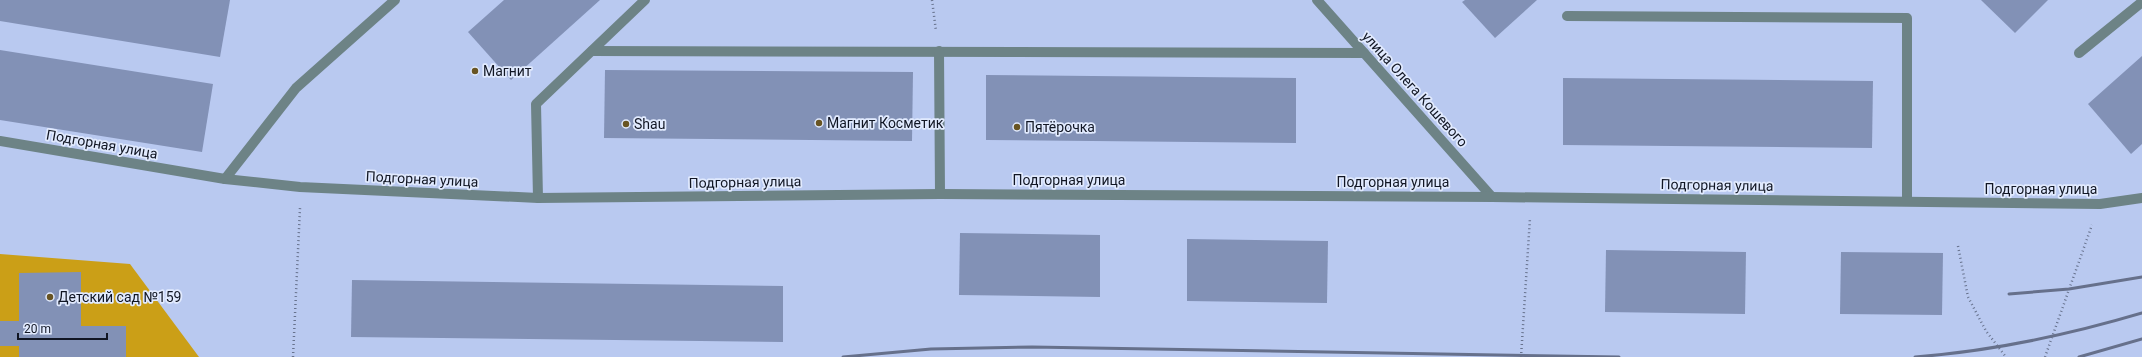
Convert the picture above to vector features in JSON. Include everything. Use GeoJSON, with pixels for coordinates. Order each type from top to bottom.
{"type":"FeatureCollection","features":[{"type":"Feature","properties":{"kind":"street"},"geometry":{"type":"LineString","coordinates":[[225,179],[296,88],[395,0]]}},
{"type":"Feature","properties":{"kind":"street"},"geometry":{"type":"LineString","coordinates":[[538,198],[536,104],[645,0]]}},
{"type":"Feature","properties":{"kind":"street","name":"улица Олега Кошевого"},"geometry":{"type":"LineString","coordinates":[[1316,0],[1492,196]]}},
{"type":"Feature","properties":{"kind":"street"},"geometry":{"type":"LineString","coordinates":[[2079,53],[2142,2]]}},
{"type":"Feature","properties":{"kind":"street"},"geometry":{"type":"LineString","coordinates":[[1567,16],[1907,18],[1907,201]]}},
{"type":"Feature","properties":{"kind":"street"},"geometry":{"type":"LineString","coordinates":[[592,51],[1364,53]]}},
{"type":"Feature","properties":{"kind":"street"},"geometry":{"type":"LineString","coordinates":[[939,51],[940,194]]}},
{"type":"Feature","properties":{"kind":"street","name":"Подгорная улица"},"geometry":{"type":"LineString","coordinates":[[0,141],[225,179],[300,187],[538,198],[940,194],[1492,196],[2100,204],[2142,198]]}},
{"type":"Feature","properties":{"kind":"path"},"geometry":{"type":"LineString","coordinates":[[932,0],[939,51]]}},
{"type":"Feature","properties":{"kind":"path"},"geometry":{"type":"LineString","coordinates":[[293,357],[300,187]]}},
{"type":"Feature","properties":{"kind":"path"},"geometry":{"type":"LineString","coordinates":[[1521,357],[1532,197]]}},
{"type":"Feature","properties":{"kind":"path"},"geometry":{"type":"LineString","coordinates":[[2045,357],[2100,204]]}},
{"type":"Feature","properties":{"kind":"path"},"geometry":{"type":"LineString","coordinates":[[1958,246],[1968,297],[1986,331],[2006,357]]}},
{"type":"Feature","properties":{"kind":"shaded area"},"geometry":{"type":"Polygon","coordinates":[[[0,254],[130,264],[199,357],[0,357],[0,254]]]}},
{"type":"Feature","properties":{"kind":"building"},"geometry":{"type":"Polygon","coordinates":[[[0,0],[230,0],[220,57],[0,21],[0,0]]]}},
{"type":"Feature","properties":{"kind":"building"},"geometry":{"type":"Polygon","coordinates":[[[504,0],[600,0],[511,80],[468,32],[504,0]]]}},
{"type":"Feature","properties":{"kind":"building"},"geometry":{"type":"Polygon","coordinates":[[[1465,0],[1537,0],[1495,38],[1462,2],[1465,0]]]}},
{"type":"Feature","properties":{"kind":"building"},"geometry":{"type":"Polygon","coordinates":[[[1981,0],[2048,0],[2015,33],[1981,0]]]}},
{"type":"Feature","properties":{"kind":"building"},"geometry":{"type":"Polygon","coordinates":[[[0,50],[213,84],[202,152],[0,120],[0,50]]]}},
{"type":"Feature","properties":{"kind":"building"},"geometry":{"type":"Polygon","coordinates":[[[2142,56],[2142,144],[2131,154],[2088,104],[2142,56]]]}},
{"type":"Feature","properties":{"kind":"building"},"geometry":{"type":"Polygon","coordinates":[[[605,70],[913,72],[912,141],[604,138],[605,70]]]}},
{"type":"Feature","properties":{"kind":"building"},"geometry":{"type":"Polygon","coordinates":[[[986,75],[1296,78],[1296,143],[986,140],[986,75]]]}},
{"type":"Feature","properties":{"kind":"building"},"geometry":{"type":"Polygon","coordinates":[[[1563,78],[1873,81],[1872,148],[1563,145],[1563,78]]]}},
{"type":"Feature","properties":{"kind":"building"},"geometry":{"type":"Polygon","coordinates":[[[960,233],[1100,235],[1100,297],[959,295],[960,233]]]}},
{"type":"Feature","properties":{"kind":"building"},"geometry":{"type":"Polygon","coordinates":[[[1187,239],[1328,241],[1327,303],[1187,301],[1187,239]]]}},
{"type":"Feature","properties":{"kind":"building"},"geometry":{"type":"Polygon","coordinates":[[[1606,250],[1746,252],[1745,314],[1605,312],[1606,250]]]}},
{"type":"Feature","properties":{"kind":"building"},"geometry":{"type":"Polygon","coordinates":[[[1841,252],[1943,253],[1942,315],[1840,314],[1841,252]]]}},
{"type":"Feature","properties":{"kind":"building","name":"Детский сад №159"},"geometry":{"type":"Polygon","coordinates":[[[81,272],[81,326],[126,326],[126,357],[19,357],[19,346],[0,346],[0,321],[19,321],[19,273],[81,272]]]}},
{"type":"Feature","properties":{"kind":"building"},"geometry":{"type":"Polygon","coordinates":[[[352,280],[783,286],[783,342],[351,337],[352,280]]]}},
{"type":"Feature","properties":{"kind":"railway"},"geometry":{"type":"LineString","coordinates":[[2009,294],[2069,289],[2142,277]]}},
{"type":"Feature","properties":{"kind":"railway"},"geometry":{"type":"LineString","coordinates":[[1915,357],[1973,351],[2030,341],[2142,313]]}},
{"type":"Feature","properties":{"kind":"railway"},"geometry":{"type":"LineString","coordinates":[[2079,357],[2142,339]]}},
{"type":"Feature","properties":{"kind":"railway"},"geometry":{"type":"LineString","coordinates":[[843,357],[931,349],[1032,347],[1619,357]]}},
{"type":"Feature","properties":{"kind":"place","name":"Магнит"},"geometry":{"type":"Point","coordinates":[475,71]}},
{"type":"Feature","properties":{"kind":"place","name":"Магнит Косметик"},"geometry":{"type":"Point","coordinates":[819,123]}},
{"type":"Feature","properties":{"kind":"place","name":"Shau"},"geometry":{"type":"Point","coordinates":[626,124]}},
{"type":"Feature","properties":{"kind":"place","name":"Пятёрочка"},"geometry":{"type":"Point","coordinates":[1017,127]}},
{"type":"Feature","properties":{"kind":"place","name":"Детский сад №159"},"geometry":{"type":"Point","coordinates":[50,297]}}]}
